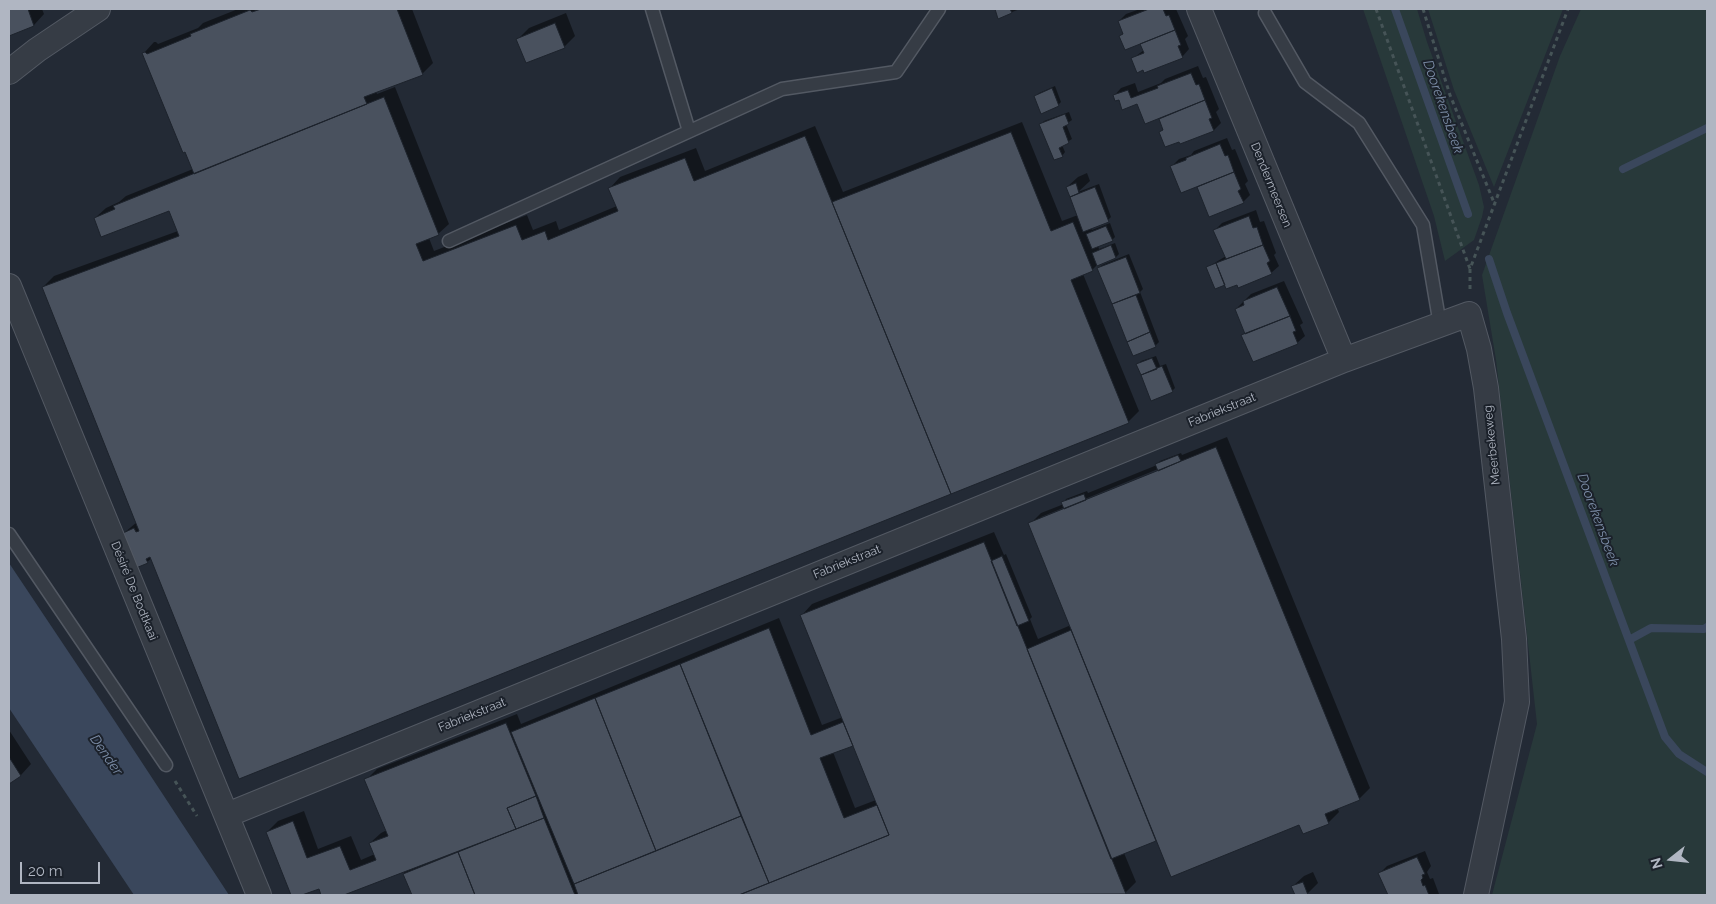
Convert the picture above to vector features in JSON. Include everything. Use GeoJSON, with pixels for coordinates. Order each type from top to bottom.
{"type":"FeatureCollection","features":[{"type":"Feature","properties":{"kind":"street"},"geometry":{"type":"LineString","coordinates":[[9,72],[37,50],[98,9]]}},
{"type":"Feature","properties":{"kind":"street","name":"Dendermeersen"},"geometry":{"type":"LineString","coordinates":[[1199,9],[1344,360]]}},
{"type":"Feature","properties":{"kind":"street","name":"Désiré De Bodtkaai"},"geometry":{"type":"LineString","coordinates":[[9,286],[259,895]]}},
{"type":"Feature","properties":{"kind":"street","name":"Fabriekstraat"},"geometry":{"type":"LineString","coordinates":[[227,815],[1344,360],[1469,314]]}},
{"type":"Feature","properties":{"kind":"street","name":"Meerbekeweg"},"geometry":{"type":"LineString","coordinates":[[1469,314],[1479,349],[1486,388],[1514,639],[1517,702],[1476,895]]}},
{"type":"Feature","properties":{"kind":"lane"},"geometry":{"type":"LineString","coordinates":[[652,9],[689,131]]}},
{"type":"Feature","properties":{"kind":"lane"},"geometry":{"type":"LineString","coordinates":[[449,241],[782,89],[896,72],[939,9]]}},
{"type":"Feature","properties":{"kind":"lane"},"geometry":{"type":"LineString","coordinates":[[1265,13],[1304,82],[1360,124],[1423,225],[1440,325]]}},
{"type":"Feature","properties":{"kind":"lane"},"geometry":{"type":"LineString","coordinates":[[9,534],[166,765]]}},
{"type":"Feature","properties":{"kind":"path"},"geometry":{"type":"LineString","coordinates":[[1376,9],[1470,269]]}},
{"type":"Feature","properties":{"kind":"path"},"geometry":{"type":"LineString","coordinates":[[1423,9],[1450,95],[1495,206]]}},
{"type":"Feature","properties":{"kind":"path"},"geometry":{"type":"LineString","coordinates":[[1469,314],[1470,269],[1568,9]]}},
{"type":"Feature","properties":{"kind":"shaded area"},"geometry":{"type":"Polygon","coordinates":[[[1363,9],[1417,9],[1427,42],[1479,185],[1484,207],[1474,240],[1445,261],[1434,216],[1363,9]]]}},
{"type":"Feature","properties":{"kind":"shaded area"},"geometry":{"type":"Polygon","coordinates":[[[1428,9],[1563,9],[1494,187],[1454,90],[1428,9]]]}},
{"type":"Feature","properties":{"kind":"shaded area"},"geometry":{"type":"Polygon","coordinates":[[[1581,9],[1707,9],[1707,895],[1492,895],[1537,724],[1496,360],[1482,275],[1560,56],[1581,9]]]}},
{"type":"Feature","properties":{"kind":"water","name":"Dender"},"geometry":{"type":"Polygon","coordinates":[[[9,563],[229,895],[134,895],[9,708],[9,563]]]}},
{"type":"Feature","properties":{"kind":"building"},"geometry":{"type":"Polygon","coordinates":[[[9,9],[28,9],[34,26],[9,36],[9,9]]]}},
{"type":"Feature","properties":{"kind":"building"},"geometry":{"type":"Polygon","coordinates":[[[261,9],[397,9],[423,75],[364,97],[367,104],[194,174],[185,152],[183,153],[142,53],[145,52],[147,54],[250,10],[252,12],[261,9]]]}},
{"type":"Feature","properties":{"kind":"building"},"geometry":{"type":"Polygon","coordinates":[[[995,9],[1010,9],[1012,13],[998,19],[995,9]]]}},
{"type":"Feature","properties":{"kind":"building"},"geometry":{"type":"Polygon","coordinates":[[[1149,9],[1163,9],[1166,16],[1169,15],[1175,30],[1125,50],[1119,36],[1123,34],[1118,21],[1149,9]]]}},
{"type":"Feature","properties":{"kind":"building"},"geometry":{"type":"Polygon","coordinates":[[[555,23],[565,48],[526,63],[516,39],[555,23]]]}},
{"type":"Feature","properties":{"kind":"building"},"geometry":{"type":"Polygon","coordinates":[[[1175,30],[1181,45],[1178,46],[1183,58],[1144,73],[1143,70],[1137,73],[1131,58],[1144,53],[1140,44],[1175,30]]]}},
{"type":"Feature","properties":{"kind":"building"},"geometry":{"type":"Polygon","coordinates":[[[1191,73],[1196,85],[1199,84],[1205,100],[1145,124],[1137,104],[1122,110],[1119,100],[1115,101],[1113,95],[1128,90],[1131,98],[1191,73]]]}},
{"type":"Feature","properties":{"kind":"building"},"geometry":{"type":"Polygon","coordinates":[[[1052,88],[1059,106],[1041,114],[1034,96],[1052,88]]]}},
{"type":"Feature","properties":{"kind":"building"},"geometry":{"type":"Polygon","coordinates":[[[384,97],[439,235],[416,244],[423,261],[516,225],[522,240],[545,231],[548,240],[618,211],[608,188],[685,158],[694,181],[805,136],[951,494],[239,779],[150,557],[146,559],[148,563],[136,568],[123,533],[134,528],[136,532],[139,531],[42,287],[179,236],[169,211],[101,237],[94,218],[115,209],[113,206],[384,97]]]}},
{"type":"Feature","properties":{"kind":"building"},"geometry":{"type":"Polygon","coordinates":[[[1205,100],[1212,118],[1209,119],[1214,131],[1180,144],[1179,142],[1165,147],[1159,132],[1163,130],[1159,119],[1205,100]]]}},
{"type":"Feature","properties":{"kind":"building"},"geometry":{"type":"Polygon","coordinates":[[[1065,114],[1069,124],[1063,127],[1069,143],[1059,148],[1063,157],[1054,160],[1039,124],[1065,114]]]}},
{"type":"Feature","properties":{"kind":"building"},"geometry":{"type":"Polygon","coordinates":[[[1011,132],[1051,231],[1073,222],[1093,271],[1071,280],[1129,423],[951,494],[832,202],[1011,132]]]}},
{"type":"Feature","properties":{"kind":"building"},"geometry":{"type":"Polygon","coordinates":[[[1220,144],[1225,156],[1228,155],[1234,172],[1181,193],[1170,166],[1220,144]]]}},
{"type":"Feature","properties":{"kind":"building"},"geometry":{"type":"Polygon","coordinates":[[[1234,172],[1241,189],[1238,191],[1244,203],[1209,217],[1197,187],[1234,172]]]}},
{"type":"Feature","properties":{"kind":"building"},"geometry":{"type":"Polygon","coordinates":[[[1076,183],[1079,193],[1070,197],[1066,187],[1076,183]]]}},
{"type":"Feature","properties":{"kind":"building"},"geometry":{"type":"Polygon","coordinates":[[[1095,187],[1109,222],[1083,232],[1070,197],[1095,187]]]}},
{"type":"Feature","properties":{"kind":"building"},"geometry":{"type":"Polygon","coordinates":[[[1249,216],[1253,228],[1257,227],[1263,245],[1226,259],[1213,230],[1249,216]]]}},
{"type":"Feature","properties":{"kind":"building"},"geometry":{"type":"Polygon","coordinates":[[[1106,226],[1113,241],[1092,249],[1086,234],[1106,226]]]}},
{"type":"Feature","properties":{"kind":"building"},"geometry":{"type":"Polygon","coordinates":[[[1111,245],[1116,258],[1097,266],[1092,253],[1111,245]]]}},
{"type":"Feature","properties":{"kind":"building"},"geometry":{"type":"Polygon","coordinates":[[[1263,245],[1270,261],[1267,263],[1272,274],[1238,288],[1237,285],[1226,289],[1216,263],[1263,245]]]}},
{"type":"Feature","properties":{"kind":"building"},"geometry":{"type":"Polygon","coordinates":[[[1126,257],[1140,293],[1112,304],[1097,268],[1126,257]]]}},
{"type":"Feature","properties":{"kind":"building"},"geometry":{"type":"Polygon","coordinates":[[[1216,263],[1225,285],[1215,289],[1206,267],[1216,263]]]}},
{"type":"Feature","properties":{"kind":"building"},"geometry":{"type":"Polygon","coordinates":[[[1277,287],[1290,316],[1245,334],[1235,309],[1244,305],[1243,301],[1277,287]]]}},
{"type":"Feature","properties":{"kind":"building"},"geometry":{"type":"Polygon","coordinates":[[[1136,295],[1150,332],[1127,342],[1112,304],[1136,295]]]}},
{"type":"Feature","properties":{"kind":"building"},"geometry":{"type":"Polygon","coordinates":[[[1290,316],[1296,331],[1293,332],[1298,344],[1253,362],[1241,335],[1290,316]]]}},
{"type":"Feature","properties":{"kind":"building"},"geometry":{"type":"Polygon","coordinates":[[[1150,332],[1156,347],[1133,356],[1127,342],[1150,332]]]}},
{"type":"Feature","properties":{"kind":"building"},"geometry":{"type":"Polygon","coordinates":[[[1152,358],[1157,369],[1141,375],[1136,364],[1152,358]]]}},
{"type":"Feature","properties":{"kind":"building"},"geometry":{"type":"Polygon","coordinates":[[[1162,366],[1173,392],[1151,401],[1141,375],[1162,366]]]}},
{"type":"Feature","properties":{"kind":"building"},"geometry":{"type":"Polygon","coordinates":[[[1216,447],[1360,800],[1325,814],[1329,824],[1303,834],[1299,825],[1171,877],[1028,523],[1216,447]]]}},
{"type":"Feature","properties":{"kind":"building"},"geometry":{"type":"Polygon","coordinates":[[[1178,455],[1181,461],[1158,471],[1155,464],[1178,455]]]}},
{"type":"Feature","properties":{"kind":"building"},"geometry":{"type":"Polygon","coordinates":[[[1084,494],[1086,500],[1064,509],[1061,502],[1084,494]]]}},
{"type":"Feature","properties":{"kind":"building"},"geometry":{"type":"Polygon","coordinates":[[[984,542],[1126,894],[739,895],[889,835],[800,615],[984,542]]]}},
{"type":"Feature","properties":{"kind":"building"},"geometry":{"type":"Polygon","coordinates":[[[1002,556],[1029,621],[1017,626],[991,561],[1002,556]]]}},
{"type":"Feature","properties":{"kind":"building"},"geometry":{"type":"Polygon","coordinates":[[[769,628],[811,735],[843,722],[853,746],[820,758],[844,818],[877,805],[889,835],[769,883],[680,664],[769,628]]]}},
{"type":"Feature","properties":{"kind":"building"},"geometry":{"type":"Polygon","coordinates":[[[1071,630],[1156,841],[1111,859],[1027,649],[1071,630]]]}},
{"type":"Feature","properties":{"kind":"building"},"geometry":{"type":"Polygon","coordinates":[[[680,664],[741,816],[656,851],[595,698],[680,664]]]}},
{"type":"Feature","properties":{"kind":"building"},"geometry":{"type":"Polygon","coordinates":[[[595,698],[656,851],[574,884],[511,732],[595,698]]]}},
{"type":"Feature","properties":{"kind":"building"},"geometry":{"type":"Polygon","coordinates":[[[506,723],[536,796],[507,808],[516,829],[344,895],[321,895],[319,889],[302,895],[291,895],[266,832],[293,821],[307,858],[340,846],[350,870],[376,860],[369,843],[388,836],[364,779],[506,723]]]}},
{"type":"Feature","properties":{"kind":"building"},"geometry":{"type":"Polygon","coordinates":[[[9,757],[21,776],[9,784],[9,757]]]}},
{"type":"Feature","properties":{"kind":"building"},"geometry":{"type":"Polygon","coordinates":[[[536,796],[544,818],[516,829],[507,808],[536,796]]]}},
{"type":"Feature","properties":{"kind":"building"},"geometry":{"type":"Polygon","coordinates":[[[741,816],[769,883],[739,895],[578,895],[574,884],[741,816]]]}},
{"type":"Feature","properties":{"kind":"building"},"geometry":{"type":"Polygon","coordinates":[[[544,818],[575,895],[475,895],[458,852],[544,818]]]}},
{"type":"Feature","properties":{"kind":"building"},"geometry":{"type":"Polygon","coordinates":[[[458,852],[475,895],[412,895],[403,874],[458,852]]]}},
{"type":"Feature","properties":{"kind":"building"},"geometry":{"type":"Polygon","coordinates":[[[1417,857],[1425,874],[1422,875],[1423,878],[1421,880],[1429,895],[1388,895],[1378,873],[1417,857]]]}},
{"type":"Feature","properties":{"kind":"building"},"geometry":{"type":"Polygon","coordinates":[[[1303,882],[1308,895],[1295,895],[1291,886],[1303,882]]]}},
{"type":"Feature","properties":{"kind":"waterway","name":"Doorekensbeek"},"geometry":{"type":"LineString","coordinates":[[1395,9],[1468,214]]}},
{"type":"Feature","properties":{"kind":"waterway"},"geometry":{"type":"LineString","coordinates":[[1623,169],[1707,128]]}},
{"type":"Feature","properties":{"kind":"waterway","name":"Doorekensbeek"},"geometry":{"type":"LineString","coordinates":[[1489,259],[1507,313],[1665,737],[1679,754],[1707,772]]}},
{"type":"Feature","properties":{"kind":"waterway"},"geometry":{"type":"LineString","coordinates":[[1629,640],[1651,628],[1704,629],[1707,627]]}}]}
